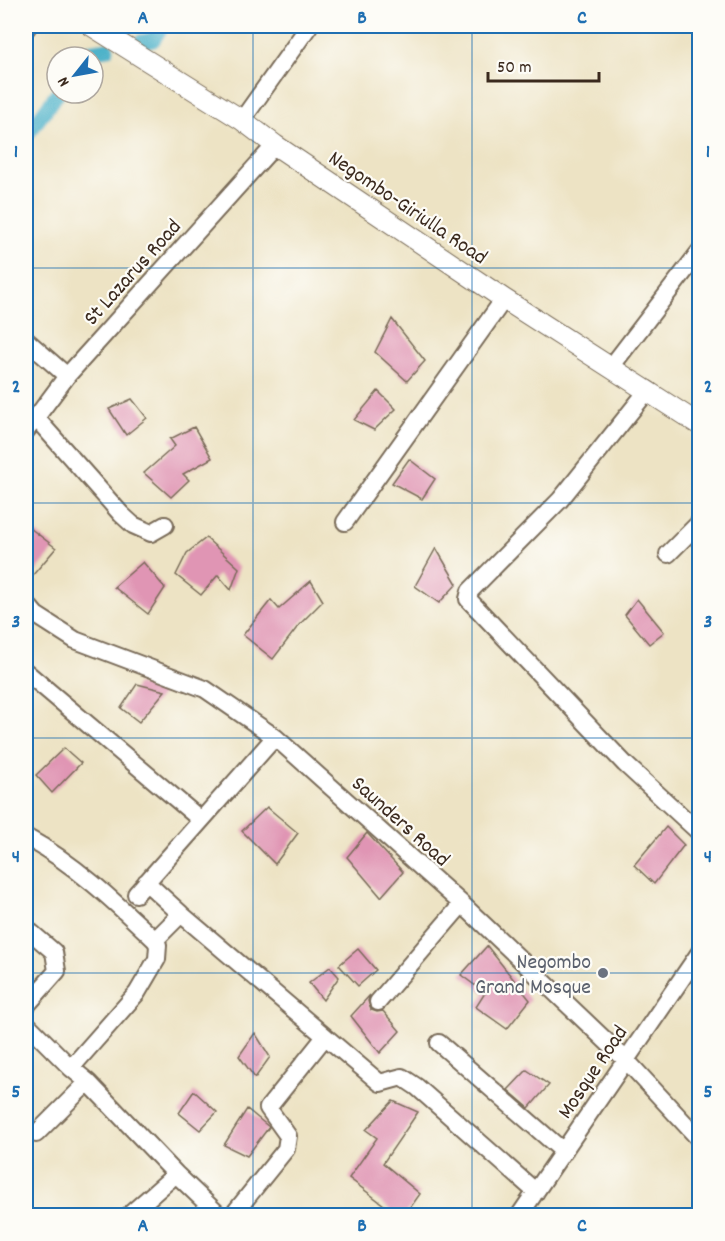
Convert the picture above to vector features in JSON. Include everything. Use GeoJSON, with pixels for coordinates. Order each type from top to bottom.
{"type":"FeatureCollection","features":[{"type":"Feature","properties":{"kind":"main road","name":"Negombo-Giriulla Road"},"geometry":{"type":"LineString","coordinates":[[92,26],[242,120],[275,145],[504,299],[699,425]]}},
{"type":"Feature","properties":{"kind":"street"},"geometry":{"type":"LineString","coordinates":[[242,120],[309,26]]}},
{"type":"Feature","properties":{"kind":"street","name":"St Lazarus Road"},"geometry":{"type":"LineString","coordinates":[[31,424],[67,376],[275,145]]}},
{"type":"Feature","properties":{"kind":"street"},"geometry":{"type":"LineString","coordinates":[[611,368],[699,251]]}},
{"type":"Feature","properties":{"kind":"street"},"geometry":{"type":"LineString","coordinates":[[345,522],[504,299]]}},
{"type":"Feature","properties":{"kind":"street"},"geometry":{"type":"LineString","coordinates":[[26,340],[67,376]]}},
{"type":"Feature","properties":{"kind":"street"},"geometry":{"type":"LineString","coordinates":[[648,390],[560,500],[470,591],[468,599],[625,764],[699,833]]}},
{"type":"Feature","properties":{"kind":"street"},"geometry":{"type":"LineString","coordinates":[[31,424],[133,525],[151,533],[165,525]]}},
{"type":"Feature","properties":{"kind":"street"},"geometry":{"type":"LineString","coordinates":[[668,554],[699,522]]}},
{"type":"Feature","properties":{"kind":"street","name":"Saunders Road"},"geometry":{"type":"LineString","coordinates":[[26,603],[36,615],[75,639],[204,689],[275,737],[462,904],[626,1060],[699,1140]]}},
{"type":"Feature","properties":{"kind":"street"},"geometry":{"type":"LineString","coordinates":[[26,672],[201,820]]}},
{"type":"Feature","properties":{"kind":"street"},"geometry":{"type":"LineString","coordinates":[[275,737],[141,888],[181,914],[324,1038],[380,1083],[402,1077],[417,1088],[536,1192]]}},
{"type":"Feature","properties":{"kind":"street"},"geometry":{"type":"LineString","coordinates":[[26,837],[42,845],[107,894],[158,945],[157,959],[137,993],[71,1068]]}},
{"type":"Feature","properties":{"kind":"street"},"geometry":{"type":"LineString","coordinates":[[378,1002],[462,904]]}},
{"type":"Feature","properties":{"kind":"street"},"geometry":{"type":"LineString","coordinates":[[155,940],[181,914]]}},
{"type":"Feature","properties":{"kind":"street"},"geometry":{"type":"LineString","coordinates":[[26,928],[54,952],[57,971],[26,1006]]}},
{"type":"Feature","properties":{"kind":"street","name":"Mosque Road"},"geometry":{"type":"LineString","coordinates":[[519,1215],[699,952]]}},
{"type":"Feature","properties":{"kind":"street"},"geometry":{"type":"LineString","coordinates":[[26,1023],[88,1082],[176,1174],[220,1215]]}},
{"type":"Feature","properties":{"kind":"street"},"geometry":{"type":"LineString","coordinates":[[232,1215],[285,1149],[288,1136],[268,1108],[324,1038]]}},
{"type":"Feature","properties":{"kind":"street"},"geometry":{"type":"LineString","coordinates":[[439,1043],[564,1152]]}},
{"type":"Feature","properties":{"kind":"street"},"geometry":{"type":"LineString","coordinates":[[36,1134],[88,1082]]}},
{"type":"Feature","properties":{"kind":"street"},"geometry":{"type":"LineString","coordinates":[[128,1215],[176,1174]]}},
{"type":"Feature","properties":{"kind":"building"},"geometry":{"type":"Polygon","coordinates":[[[392,319],[425,361],[407,381],[375,352],[392,319]]]}},
{"type":"Feature","properties":{"kind":"building"},"geometry":{"type":"Polygon","coordinates":[[[378,391],[396,409],[374,430],[354,420],[378,391]]]}},
{"type":"Feature","properties":{"kind":"building"},"geometry":{"type":"Polygon","coordinates":[[[132,399],[147,418],[126,435],[109,409],[132,399]]]}},
{"type":"Feature","properties":{"kind":"building"},"geometry":{"type":"Polygon","coordinates":[[[194,427],[212,458],[183,474],[189,480],[171,497],[144,473],[175,446],[170,439],[194,427]]]}},
{"type":"Feature","properties":{"kind":"building"},"geometry":{"type":"Polygon","coordinates":[[[409,459],[435,479],[422,499],[392,483],[409,459]]]}},
{"type":"Feature","properties":{"kind":"building"},"geometry":{"type":"Polygon","coordinates":[[[26,525],[56,548],[26,583],[26,525]]]}},
{"type":"Feature","properties":{"kind":"building"},"geometry":{"type":"Polygon","coordinates":[[[206,538],[239,568],[231,590],[218,575],[201,595],[176,575],[187,553],[206,538]]]}},
{"type":"Feature","properties":{"kind":"building"},"geometry":{"type":"Polygon","coordinates":[[[436,548],[457,584],[439,603],[415,586],[436,548]]]}},
{"type":"Feature","properties":{"kind":"building"},"geometry":{"type":"Polygon","coordinates":[[[143,562],[165,588],[148,614],[114,587],[143,562]]]}},
{"type":"Feature","properties":{"kind":"building"},"geometry":{"type":"Polygon","coordinates":[[[311,581],[323,601],[299,625],[273,659],[243,635],[271,600],[279,609],[311,581]]]}},
{"type":"Feature","properties":{"kind":"building"},"geometry":{"type":"Polygon","coordinates":[[[637,599],[664,632],[649,644],[625,615],[637,599]]]}},
{"type":"Feature","properties":{"kind":"building"},"geometry":{"type":"Polygon","coordinates":[[[137,684],[165,691],[139,722],[121,708],[137,684]]]}},
{"type":"Feature","properties":{"kind":"building"},"geometry":{"type":"Polygon","coordinates":[[[64,748],[81,763],[52,793],[36,775],[64,748]]]}},
{"type":"Feature","properties":{"kind":"building"},"geometry":{"type":"Polygon","coordinates":[[[267,807],[298,833],[275,864],[242,831],[267,807]]]}},
{"type":"Feature","properties":{"kind":"building"},"geometry":{"type":"Polygon","coordinates":[[[666,827],[684,845],[654,884],[634,865],[666,827]]]}},
{"type":"Feature","properties":{"kind":"building"},"geometry":{"type":"Polygon","coordinates":[[[367,833],[403,872],[381,897],[347,857],[367,833]]]}},
{"type":"Feature","properties":{"kind":"building"},"geometry":{"type":"Polygon","coordinates":[[[487,946],[530,1000],[507,1029],[476,1007],[485,993],[461,975],[487,946]]]}},
{"type":"Feature","properties":{"kind":"building"},"geometry":{"type":"Polygon","coordinates":[[[358,949],[376,970],[358,986],[339,965],[358,949]]]}},
{"type":"Feature","properties":{"kind":"building"},"geometry":{"type":"Polygon","coordinates":[[[330,967],[339,977],[323,1000],[309,983],[330,967]]]}},
{"type":"Feature","properties":{"kind":"building"},"geometry":{"type":"Polygon","coordinates":[[[370,995],[368,1001],[371,1010],[383,1011],[400,1031],[380,1053],[351,1016],[370,995]]]}},
{"type":"Feature","properties":{"kind":"building"},"geometry":{"type":"Polygon","coordinates":[[[255,1033],[270,1057],[255,1078],[239,1056],[255,1033]]]}},
{"type":"Feature","properties":{"kind":"building"},"geometry":{"type":"Polygon","coordinates":[[[527,1070],[549,1085],[529,1108],[508,1090],[527,1070]]]}},
{"type":"Feature","properties":{"kind":"building"},"geometry":{"type":"Polygon","coordinates":[[[194,1091],[217,1112],[200,1130],[179,1113],[194,1091]]]}},
{"type":"Feature","properties":{"kind":"building"},"geometry":{"type":"Polygon","coordinates":[[[393,1101],[418,1112],[383,1163],[420,1194],[405,1215],[397,1215],[349,1178],[377,1138],[366,1130],[393,1101]]]}},
{"type":"Feature","properties":{"kind":"building"},"geometry":{"type":"Polygon","coordinates":[[[247,1109],[269,1127],[247,1156],[224,1145],[247,1109]]]}},
{"type":"Feature","properties":{"kind":"waterway"},"geometry":{"type":"LineString","coordinates":[[141,42],[153,40],[162,26]]}},
{"type":"Feature","properties":{"kind":"waterway"},"geometry":{"type":"LineString","coordinates":[[26,136],[49,105]]}},
{"type":"Feature","properties":{"kind":"place","name":"Negombo Grand Mosque"},"geometry":{"type":"Point","coordinates":[603,973]}}]}
